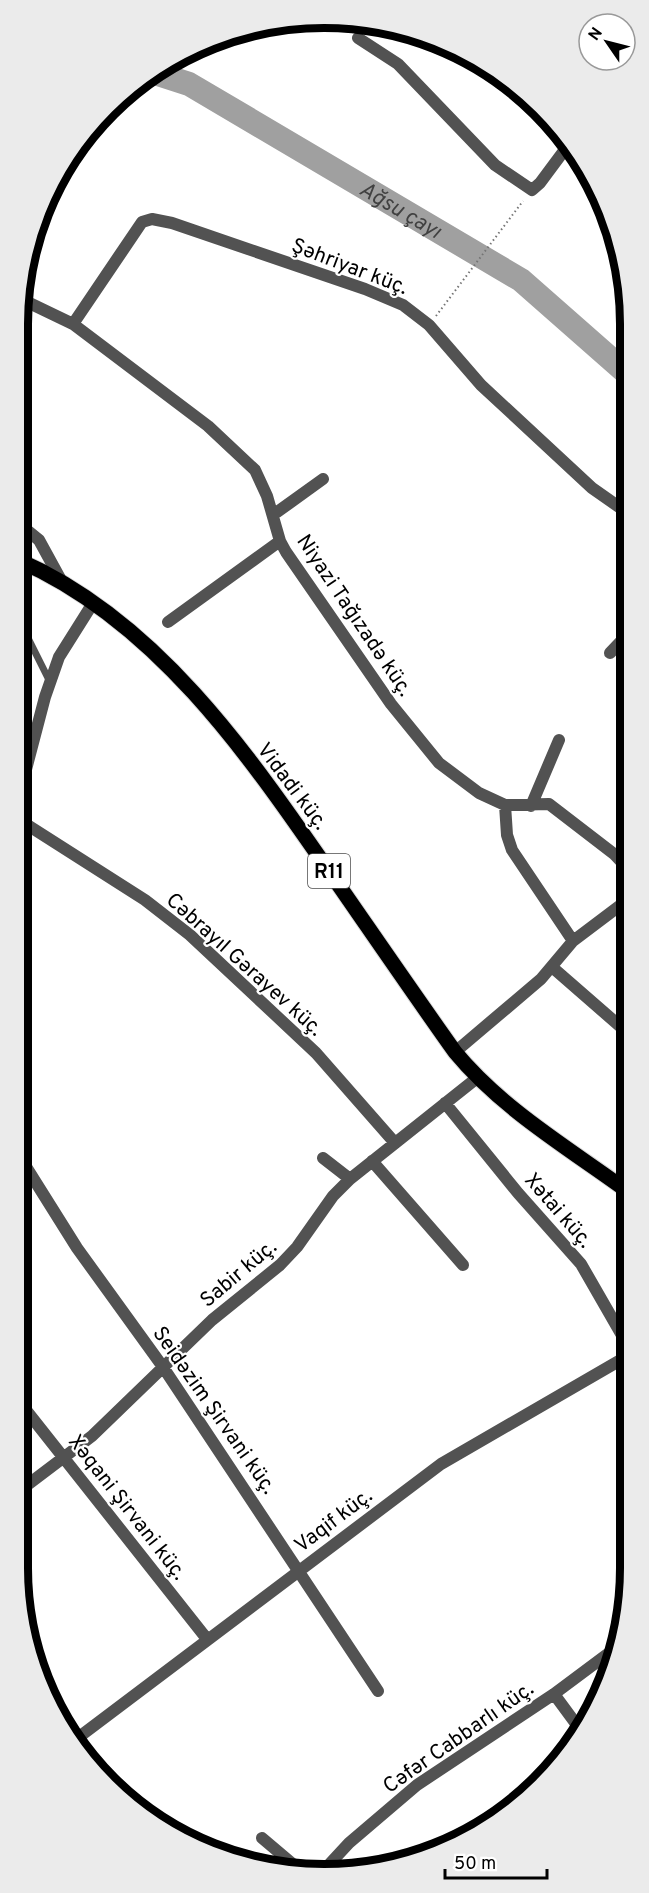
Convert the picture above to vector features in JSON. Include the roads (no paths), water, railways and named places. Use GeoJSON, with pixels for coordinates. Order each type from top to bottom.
{"type":"FeatureCollection","features":[{"type":"Feature","properties":{"kind":"main road","name":"Vidadi küç."},"geometry":{"type":"LineString","coordinates":[[28,564],[63,582],[93,603],[146,645],[180,679],[228,734],[297,826],[455,1052],[477,1078],[499,1098],[620,1186]]}},
{"type":"Feature","properties":{"kind":"street"},"geometry":{"type":"LineString","coordinates":[[358,38],[398,64],[495,165],[532,190],[564,151]]}},
{"type":"Feature","properties":{"kind":"street","name":"Şəhriyar küç."},"geometry":{"type":"LineString","coordinates":[[73,324],[142,222],[152,219],[172,222],[403,304],[429,325],[481,385],[592,488],[620,508]]}},
{"type":"Feature","properties":{"kind":"street","name":"Niyazi Tağızadə küç."},"geometry":{"type":"LineString","coordinates":[[29,303],[73,324],[208,426],[255,470],[273,515],[280,541],[391,704],[440,763],[479,793],[505,805],[549,804],[569,817],[620,860]]}},
{"type":"Feature","properties":{"kind":"street"},"geometry":{"type":"LineString","coordinates":[[273,515],[323,479]]}},
{"type":"Feature","properties":{"kind":"street"},"geometry":{"type":"LineString","coordinates":[[28,531],[39,540],[63,582]]}},
{"type":"Feature","properties":{"kind":"street"},"geometry":{"type":"LineString","coordinates":[[168,622],[280,541]]}},
{"type":"Feature","properties":{"kind":"street"},"geometry":{"type":"LineString","coordinates":[[28,763],[59,657],[93,603]]}},
{"type":"Feature","properties":{"kind":"street"},"geometry":{"type":"LineString","coordinates":[[610,652],[620,642]]}},
{"type":"Feature","properties":{"kind":"street"},"geometry":{"type":"LineString","coordinates":[[531,806],[558,740]]}},
{"type":"Feature","properties":{"kind":"street"},"geometry":{"type":"LineString","coordinates":[[505,805],[507,836],[512,850],[573,941]]}},
{"type":"Feature","properties":{"kind":"street","name":"Cəbrayıl Gərayev küç."},"geometry":{"type":"LineString","coordinates":[[28,825],[146,900],[190,935],[316,1053],[394,1143]]}},
{"type":"Feature","properties":{"kind":"street"},"geometry":{"type":"LineString","coordinates":[[455,1052],[541,979],[573,941],[620,906]]}},
{"type":"Feature","properties":{"kind":"street"},"geometry":{"type":"LineString","coordinates":[[552,967],[620,1026]]}},
{"type":"Feature","properties":{"kind":"street","name":"Sabir küç."},"geometry":{"type":"LineString","coordinates":[[28,1485],[92,1436],[212,1320],[280,1265],[297,1247],[333,1196],[350,1179],[477,1078]]}},
{"type":"Feature","properties":{"kind":"street","name":"Xətai küç."},"geometry":{"type":"LineString","coordinates":[[446,1103],[518,1193],[581,1264],[620,1333]]}},
{"type":"Feature","properties":{"kind":"street"},"geometry":{"type":"LineString","coordinates":[[323,1158],[350,1179]]}},
{"type":"Feature","properties":{"kind":"street"},"geometry":{"type":"LineString","coordinates":[[372,1161],[463,1265]]}},
{"type":"Feature","properties":{"kind":"street","name":"Seidəzim Şirvani küç."},"geometry":{"type":"LineString","coordinates":[[28,1170],[77,1248],[163,1367],[300,1569],[378,1690]]}},
{"type":"Feature","properties":{"kind":"street","name":"Vaqif küç."},"geometry":{"type":"LineString","coordinates":[[80,1736],[441,1464],[620,1359]]}},
{"type":"Feature","properties":{"kind":"street","name":"Xəqani Şirvani küç."},"geometry":{"type":"LineString","coordinates":[[28,1413],[207,1639]]}},
{"type":"Feature","properties":{"kind":"street","name":"Cəfər Cabbarlı küç."},"geometry":{"type":"LineString","coordinates":[[330,1864],[349,1843],[417,1785],[554,1694],[608,1654]]}},
{"type":"Feature","properties":{"kind":"street"},"geometry":{"type":"LineString","coordinates":[[554,1694],[576,1724]]}},
{"type":"Feature","properties":{"kind":"street"},"geometry":{"type":"LineString","coordinates":[[262,1838],[291,1863]]}},
{"type":"Feature","properties":{"kind":"lane"},"geometry":{"type":"LineString","coordinates":[[28,638],[50,682]]}},
{"type":"Feature","properties":{"kind":"waterway","name":"Ağsu çayı"},"geometry":{"type":"LineString","coordinates":[[164,76],[189,84],[521,280],[620,367]]}}]}
